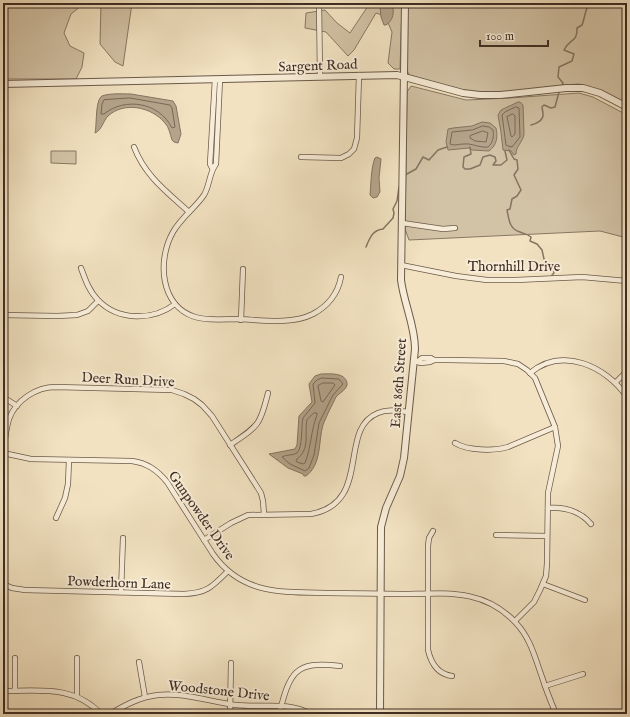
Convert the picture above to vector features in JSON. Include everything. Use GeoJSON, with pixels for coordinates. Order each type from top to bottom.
{"type":"FeatureCollection","features":[{"type":"Feature","properties":{"kind":"street"},"geometry":{"type":"LineString","coordinates":[[319,3],[320,77]]}},
{"type":"Feature","properties":{"kind":"street","name":"East 86th Street"},"geometry":{"type":"LineString","coordinates":[[380,714],[380,594],[382,520],[402,470],[416,361],[414,334],[401,280],[405,3]]}},
{"type":"Feature","properties":{"kind":"street"},"geometry":{"type":"LineString","coordinates":[[301,157],[339,158],[347,156],[354,149],[357,138],[359,75]]}},
{"type":"Feature","properties":{"kind":"street","name":"Sargent Road"},"geometry":{"type":"LineString","coordinates":[[3,84],[397,75],[468,94],[480,95],[500,95],[566,88],[581,88],[600,93],[627,107]]}},
{"type":"Feature","properties":{"kind":"street"},"geometry":{"type":"LineString","coordinates":[[218,79],[216,164],[212,168],[205,193],[172,233],[166,249],[164,259],[165,282],[168,293],[175,304],[187,314],[199,318],[290,320],[307,316],[324,307],[332,298],[339,286],[341,277]]}},
{"type":"Feature","properties":{"kind":"street"},"geometry":{"type":"LineString","coordinates":[[134,147],[145,169],[164,190],[189,212]]}},
{"type":"Feature","properties":{"kind":"street"},"geometry":{"type":"LineString","coordinates":[[402,223],[455,228]]}},
{"type":"Feature","properties":{"kind":"street","name":"Thornhill Drive"},"geometry":{"type":"LineString","coordinates":[[401,265],[452,276],[483,279],[516,280],[582,277],[627,281]]}},
{"type":"Feature","properties":{"kind":"street"},"geometry":{"type":"LineString","coordinates":[[81,268],[86,282],[98,300],[112,310],[135,317],[146,316],[164,311],[175,304]]}},
{"type":"Feature","properties":{"kind":"street"},"geometry":{"type":"LineString","coordinates":[[242,320],[243,269]]}},
{"type":"Feature","properties":{"kind":"street"},"geometry":{"type":"LineString","coordinates":[[3,315],[77,315],[88,311],[98,300]]}},
{"type":"Feature","properties":{"kind":"street"},"geometry":{"type":"LineString","coordinates":[[416,361],[422,358],[431,358],[434,360],[506,361],[520,365],[530,372],[538,384],[555,428],[558,446],[549,489],[547,563],[543,584],[534,602],[514,621]]}},
{"type":"Feature","properties":{"kind":"street"},"geometry":{"type":"LineString","coordinates":[[530,372],[549,362],[559,360],[574,361],[597,369],[616,382],[627,397]]}},
{"type":"Feature","properties":{"kind":"street"},"geometry":{"type":"LineString","coordinates":[[616,382],[627,371]]}},
{"type":"Feature","properties":{"kind":"street","name":"Deer Run Drive"},"geometry":{"type":"LineString","coordinates":[[17,406],[34,392],[52,387],[172,390],[190,396],[202,405],[212,416],[261,493],[264,514]]}},
{"type":"Feature","properties":{"kind":"street"},"geometry":{"type":"LineString","coordinates":[[230,445],[256,426],[263,413],[268,393]]}},
{"type":"Feature","properties":{"kind":"street"},"geometry":{"type":"LineString","coordinates":[[3,397],[17,406],[9,421],[3,452]]}},
{"type":"Feature","properties":{"kind":"street"},"geometry":{"type":"LineString","coordinates":[[204,540],[242,517],[249,515],[311,514],[322,511],[331,506],[340,498],[347,487],[359,434],[364,423],[374,415],[384,411],[409,412]]}},
{"type":"Feature","properties":{"kind":"street"},"geometry":{"type":"LineString","coordinates":[[455,443],[469,448],[501,449],[555,428]]}},
{"type":"Feature","properties":{"kind":"street","name":"Gunpowder Drive"},"geometry":{"type":"LineString","coordinates":[[3,452],[29,458],[132,461],[151,467],[167,482],[217,560],[228,571],[248,584],[275,591],[380,594],[458,594],[479,598],[500,609],[514,621],[524,633],[532,647],[556,714]]}},
{"type":"Feature","properties":{"kind":"street"},"geometry":{"type":"LineString","coordinates":[[56,518],[65,498],[68,484],[68,460]]}},
{"type":"Feature","properties":{"kind":"street"},"geometry":{"type":"LineString","coordinates":[[548,508],[561,508],[574,511],[582,515],[591,524]]}},
{"type":"Feature","properties":{"kind":"street"},"geometry":{"type":"LineString","coordinates":[[433,531],[429,538],[428,546],[427,647],[430,658],[438,670],[443,674],[452,676]]}},
{"type":"Feature","properties":{"kind":"street"},"geometry":{"type":"LineString","coordinates":[[496,535],[547,536]]}},
{"type":"Feature","properties":{"kind":"street"},"geometry":{"type":"LineString","coordinates":[[121,592],[123,538]]}},
{"type":"Feature","properties":{"kind":"street","name":"Powderhorn Lane"},"geometry":{"type":"LineString","coordinates":[[3,584],[12,588],[25,590],[181,594],[196,593],[207,590],[228,571]]}},
{"type":"Feature","properties":{"kind":"street"},"geometry":{"type":"LineString","coordinates":[[543,584],[585,600]]}},
{"type":"Feature","properties":{"kind":"street"},"geometry":{"type":"LineString","coordinates":[[15,658],[15,691]]}},
{"type":"Feature","properties":{"kind":"street"},"geometry":{"type":"LineString","coordinates":[[77,658],[77,696]]}},
{"type":"Feature","properties":{"kind":"street"},"geometry":{"type":"LineString","coordinates":[[139,662],[145,698]]}},
{"type":"Feature","properties":{"kind":"street"},"geometry":{"type":"LineString","coordinates":[[230,714],[231,663]]}},
{"type":"Feature","properties":{"kind":"street"},"geometry":{"type":"LineString","coordinates":[[279,714],[288,683],[300,670],[307,666],[317,664],[340,666]]}},
{"type":"Feature","properties":{"kind":"street"},"geometry":{"type":"LineString","coordinates":[[545,686],[583,674]]}},
{"type":"Feature","properties":{"kind":"street"},"geometry":{"type":"LineString","coordinates":[[3,691],[58,691],[77,696],[91,704],[101,714]]}},
{"type":"Feature","properties":{"kind":"street","name":"Woodstone Drive"},"geometry":{"type":"LineString","coordinates":[[110,714],[133,702],[162,695],[174,695],[231,705],[281,706],[298,709],[311,714]]}},
{"type":"Feature","properties":{"kind":"shaded area"},"geometry":{"type":"Polygon","coordinates":[[[3,3],[83,3],[71,14],[64,33],[70,46],[84,53],[82,67],[76,79],[3,79],[3,3]]]}},
{"type":"Feature","properties":{"kind":"shaded area"},"geometry":{"type":"Polygon","coordinates":[[[101,3],[132,3],[123,66],[115,62],[100,44],[101,3]]]}},
{"type":"Feature","properties":{"kind":"shaded area"},"geometry":{"type":"Polygon","coordinates":[[[370,3],[402,3],[400,69],[394,69],[388,63],[392,32],[385,16],[376,13],[354,50],[348,56],[326,32],[305,28],[306,13],[325,10],[337,23],[350,33],[370,3]]]}},
{"type":"Feature","properties":{"kind":"shaded area"},"geometry":{"type":"Polygon","coordinates":[[[407,3],[627,3],[627,105],[600,90],[579,84],[504,92],[472,93],[409,75],[407,70],[407,3]]]}},
{"type":"Feature","properties":{"kind":"shaded area"},"geometry":{"type":"Polygon","coordinates":[[[411,86],[466,100],[579,93],[593,97],[627,115],[627,238],[600,231],[409,240],[405,229],[407,92],[411,86]]]}},
{"type":"Feature","properties":{"kind":"shaded area"},"geometry":{"type":"Polygon","coordinates":[[[51,151],[76,151],[76,164],[51,163],[51,151]]]}},
{"type":"Feature","properties":{"kind":"water"},"geometry":{"type":"Polygon","coordinates":[[[380,6],[393,8],[392,18],[386,25],[384,25],[381,17],[380,6]]]}},
{"type":"Feature","properties":{"kind":"water"},"geometry":{"type":"Polygon","coordinates":[[[109,94],[131,94],[173,101],[176,106],[181,134],[178,143],[172,140],[168,126],[159,117],[145,110],[130,107],[115,111],[108,116],[99,130],[95,133],[97,107],[100,98],[109,94]]]}},
{"type":"Feature","properties":{"kind":"water"},"geometry":{"type":"Polygon","coordinates":[[[518,102],[523,105],[524,134],[516,154],[514,155],[511,151],[503,150],[498,115],[501,110],[518,102]]]}},
{"type":"Feature","properties":{"kind":"water"},"geometry":{"type":"Polygon","coordinates":[[[482,122],[490,123],[496,128],[496,141],[494,146],[489,151],[472,150],[469,148],[448,150],[446,142],[448,129],[472,126],[482,122]]]}},
{"type":"Feature","properties":{"kind":"water"},"geometry":{"type":"Polygon","coordinates":[[[377,157],[381,159],[379,178],[380,192],[377,197],[373,198],[370,195],[371,176],[375,158],[377,157]]]}},
{"type":"Feature","properties":{"kind":"water"},"geometry":{"type":"Polygon","coordinates":[[[321,374],[340,375],[346,379],[347,385],[345,389],[336,397],[324,422],[321,432],[319,452],[315,465],[306,476],[304,476],[303,474],[288,468],[269,454],[295,449],[297,445],[299,416],[312,402],[309,384],[315,376],[321,374]]]}},
{"type":"Feature","properties":{"kind":"waterway"},"geometry":{"type":"LineString","coordinates":[[562,85],[563,83],[558,77],[559,67],[572,61],[574,54],[564,50],[566,46],[575,38],[577,28],[582,25],[586,10],[590,3]]}},
{"type":"Feature","properties":{"kind":"waterway"},"geometry":{"type":"LineString","coordinates":[[531,125],[541,120],[543,116],[542,107],[544,105],[551,108],[555,107],[559,92]]}},
{"type":"Feature","properties":{"kind":"waterway"},"geometry":{"type":"LineString","coordinates":[[405,175],[416,169],[423,157],[429,160],[438,150],[447,147]]}},
{"type":"Feature","properties":{"kind":"waterway"},"geometry":{"type":"LineString","coordinates":[[470,147],[471,154],[464,157],[463,167],[465,169],[470,169],[480,165],[483,157],[490,155],[495,157],[496,161],[493,165],[501,165],[507,160],[505,151]]}},
{"type":"Feature","properties":{"kind":"waterway"},"geometry":{"type":"LineString","coordinates":[[509,150],[514,159],[517,160],[518,169],[514,175],[521,190],[517,196],[512,199],[510,209],[507,210],[510,223],[516,231],[531,237],[530,241],[537,244],[542,250],[544,259],[552,267],[554,273],[552,275]]}},
{"type":"Feature","properties":{"kind":"waterway"},"geometry":{"type":"LineString","coordinates":[[366,247],[372,235],[383,229],[393,218],[393,209],[397,201],[399,187]]}}]}
